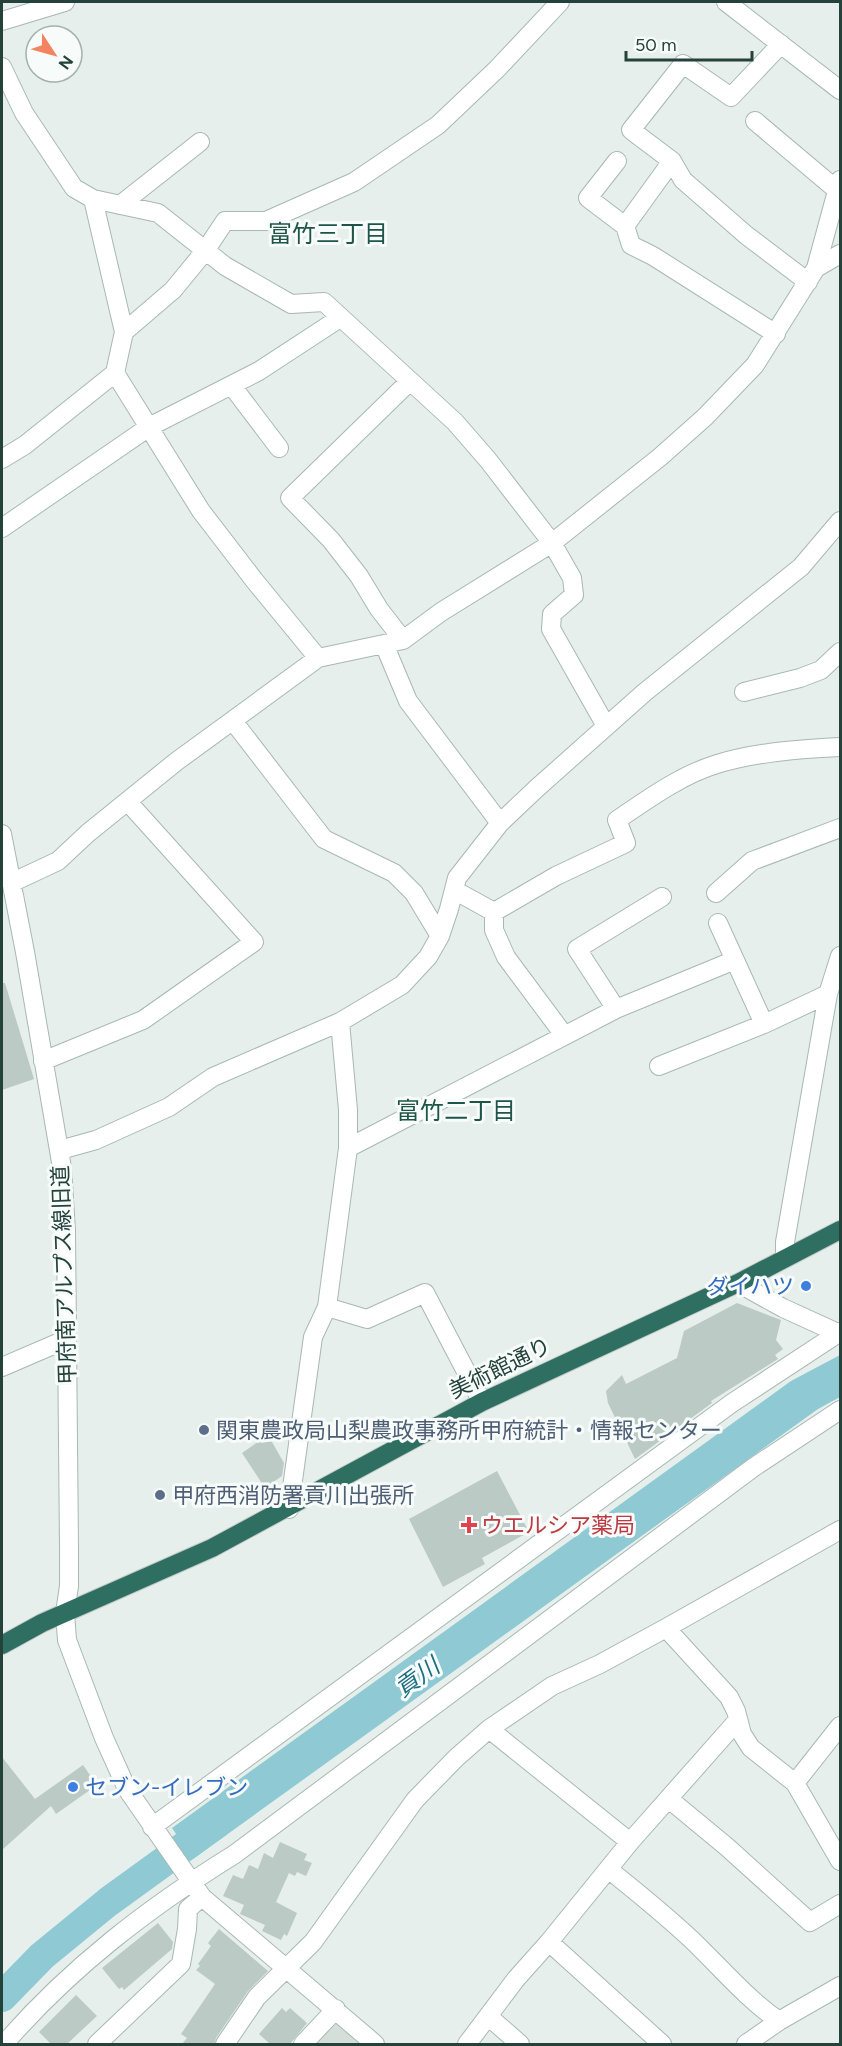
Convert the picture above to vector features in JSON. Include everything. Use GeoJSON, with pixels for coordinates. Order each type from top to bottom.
{"type":"FeatureCollection","features":[{"type":"Feature","properties":{"kind":"highway","name":"美術館通り"},"geometry":{"type":"LineString","coordinates":[[2,1645],[65,1613],[194,1557],[289,1509],[482,1402],[738,1283],[840,1230]]}},
{"type":"Feature","properties":{"kind":"street"},"geometry":{"type":"LineString","coordinates":[[2,21],[65,2]]}},
{"type":"Feature","properties":{"kind":"street"},"geometry":{"type":"LineString","coordinates":[[124,333],[173,290],[205,251],[225,221],[266,221],[284,215],[354,182],[438,125],[497,69],[560,2]]}},
{"type":"Feature","properties":{"kind":"street"},"geometry":{"type":"LineString","coordinates":[[726,2],[840,90]]}},
{"type":"Feature","properties":{"kind":"street"},"geometry":{"type":"LineString","coordinates":[[781,44],[731,97],[683,64],[631,130],[672,161],[682,180],[746,235],[812,275]]}},
{"type":"Feature","properties":{"kind":"street"},"geometry":{"type":"LineString","coordinates":[[2,67],[24,113],[74,188],[93,199],[158,213],[225,266],[291,304],[324,302],[455,422],[488,460],[552,543],[572,579],[574,595],[552,614],[551,629],[606,726]]}},
{"type":"Feature","properties":{"kind":"street"},"geometry":{"type":"LineString","coordinates":[[11,883],[58,861],[88,833],[177,761],[318,658],[403,640],[441,612],[552,543],[660,457],[705,417],[755,366],[812,275],[839,185],[755,121]]}},
{"type":"Feature","properties":{"kind":"street"},"geometry":{"type":"LineString","coordinates":[[120,205],[200,142]]}},
{"type":"Feature","properties":{"kind":"street"},"geometry":{"type":"LineString","coordinates":[[618,161],[588,198],[625,226],[631,245],[653,256],[776,334]]}},
{"type":"Feature","properties":{"kind":"street"},"geometry":{"type":"LineString","coordinates":[[625,226],[672,161]]}},
{"type":"Feature","properties":{"kind":"street"},"geometry":{"type":"LineString","coordinates":[[2,459],[25,445],[115,373],[124,333],[93,199]]}},
{"type":"Feature","properties":{"kind":"street"},"geometry":{"type":"LineString","coordinates":[[812,275],[840,255]]}},
{"type":"Feature","properties":{"kind":"street"},"geometry":{"type":"LineString","coordinates":[[2,528],[149,427],[259,371],[340,318]]}},
{"type":"Feature","properties":{"kind":"street"},"geometry":{"type":"LineString","coordinates":[[115,373],[201,511],[318,658]]}},
{"type":"Feature","properties":{"kind":"street"},"geometry":{"type":"LineString","coordinates":[[403,640],[331,540],[290,498],[410,381]]}},
{"type":"Feature","properties":{"kind":"street"},"geometry":{"type":"LineString","coordinates":[[232,386],[279,448]]}},
{"type":"Feature","properties":{"kind":"street"},"geometry":{"type":"LineString","coordinates":[[60,1150],[96,1140],[169,1107],[213,1077],[340,1022],[402,985],[428,957],[440,936],[456,878],[500,823],[645,692],[801,567],[840,521]]}},
{"type":"Feature","properties":{"kind":"street"},"geometry":{"type":"LineString","coordinates":[[384,644],[408,701],[500,823]]}},
{"type":"Feature","properties":{"kind":"street"},"geometry":{"type":"LineString","coordinates":[[744,692],[800,678],[821,670],[840,652]]}},
{"type":"Feature","properties":{"kind":"street"},"geometry":{"type":"LineString","coordinates":[[232,721],[324,839],[394,873],[414,893],[440,936]]}},
{"type":"Feature","properties":{"kind":"street"},"geometry":{"type":"LineString","coordinates":[[494,912],[556,876],[627,843],[617,820],[665,788],[717,764],[793,750],[840,747]]}},
{"type":"Feature","properties":{"kind":"street"},"geometry":{"type":"LineString","coordinates":[[43,1061],[143,1020],[254,942],[128,802]]}},
{"type":"Feature","properties":{"kind":"street"},"geometry":{"type":"LineString","coordinates":[[716,893],[752,861],[840,828]]}},
{"type":"Feature","properties":{"kind":"street","name":"甲府南アルプス線旧道"},"geometry":{"type":"LineString","coordinates":[[2,834],[60,1150],[66,1232],[69,1586],[65,1613],[67,1640],[104,1738],[127,1789],[188,1879],[202,1897],[375,2044]]}},
{"type":"Feature","properties":{"kind":"street"},"geometry":{"type":"LineString","coordinates":[[454,890],[494,912]]}},
{"type":"Feature","properties":{"kind":"street"},"geometry":{"type":"LineString","coordinates":[[616,1009],[577,949],[662,897]]}},
{"type":"Feature","properties":{"kind":"street"},"geometry":{"type":"LineString","coordinates":[[494,912],[494,930],[506,957],[564,1035]]}},
{"type":"Feature","properties":{"kind":"street"},"geometry":{"type":"LineString","coordinates":[[718,923],[764,1024]]}},
{"type":"Feature","properties":{"kind":"street"},"geometry":{"type":"LineString","coordinates":[[784,1258],[828,994],[840,956]]}},
{"type":"Feature","properties":{"kind":"street"},"geometry":{"type":"LineString","coordinates":[[348,1148],[616,1009],[735,960]]}},
{"type":"Feature","properties":{"kind":"street"},"geometry":{"type":"LineString","coordinates":[[659,1066],[764,1024],[828,994]]}},
{"type":"Feature","properties":{"kind":"street"},"geometry":{"type":"LineString","coordinates":[[289,1509],[313,1337],[327,1307],[348,1148],[348,1110],[340,1022]]}},
{"type":"Feature","properties":{"kind":"street"},"geometry":{"type":"LineString","coordinates":[[738,1283],[783,1308],[840,1333]]}},
{"type":"Feature","properties":{"kind":"street"},"geometry":{"type":"LineString","coordinates":[[327,1307],[367,1319],[425,1293],[482,1402]]}},
{"type":"Feature","properties":{"kind":"street"},"geometry":{"type":"LineString","coordinates":[[154,1830],[676,1443],[732,1403],[840,1333]]}},
{"type":"Feature","properties":{"kind":"street"},"geometry":{"type":"LineString","coordinates":[[2,1367],[67,1339]]}},
{"type":"Feature","properties":{"kind":"street"},"geometry":{"type":"LineString","coordinates":[[4,2044],[28,2016],[70,1976],[129,1925],[188,1879],[235,1854],[754,1467],[840,1410]]}},
{"type":"Feature","properties":{"kind":"street"},"geometry":{"type":"LineString","coordinates":[[225,2044],[257,1997],[313,1942],[415,1800],[489,1728],[552,1686],[600,1664],[840,1530]]}},
{"type":"Feature","properties":{"kind":"street"},"geometry":{"type":"LineString","coordinates":[[666,1628],[729,1697],[736,1711],[741,1734],[751,1748],[795,1783],[840,1861]]}},
{"type":"Feature","properties":{"kind":"street"},"geometry":{"type":"LineString","coordinates":[[467,2044],[516,1979],[630,1842],[737,1721]]}},
{"type":"Feature","properties":{"kind":"street"},"geometry":{"type":"LineString","coordinates":[[795,1783],[840,1726]]}},
{"type":"Feature","properties":{"kind":"street"},"geometry":{"type":"LineString","coordinates":[[489,1728],[630,1842]]}},
{"type":"Feature","properties":{"kind":"street"},"geometry":{"type":"LineString","coordinates":[[669,1799],[727,1847],[810,1922],[840,1904]]}},
{"type":"Feature","properties":{"kind":"street"},"geometry":{"type":"LineString","coordinates":[[608,1869],[692,1940],[756,2005],[779,2021]]}},
{"type":"Feature","properties":{"kind":"street"},"geometry":{"type":"LineString","coordinates":[[97,2044],[181,1964],[188,1929],[188,1909],[202,1897]]}},
{"type":"Feature","properties":{"kind":"street"},"geometry":{"type":"LineString","coordinates":[[549,1942],[662,2044]]}},
{"type":"Feature","properties":{"kind":"street"},"geometry":{"type":"LineString","coordinates":[[746,2044],[779,2021],[840,1986]]}},
{"type":"Feature","properties":{"kind":"street"},"geometry":{"type":"LineString","coordinates":[[303,2044],[336,2009]]}},
{"type":"Feature","properties":{"kind":"street"},"geometry":{"type":"LineString","coordinates":[[489,2016],[520,2044]]}},
{"type":"Feature","properties":{"kind":"shaded area"},"geometry":{"type":"Polygon","coordinates":[[[336,2009],[375,2044],[303,2044],[336,2009]]]}},
{"type":"Feature","properties":{"kind":"water"},"geometry":{"type":"Polygon","coordinates":[[[840,1355],[840,1397],[818,1409],[193,1859],[172,1828],[791,1381],[840,1355]]]}},
{"type":"Feature","properties":{"kind":"building"},"geometry":{"type":"Polygon","coordinates":[[[2,983],[5,983],[34,1079],[2,1090],[2,983]]]}},
{"type":"Feature","properties":{"kind":"building"},"geometry":{"type":"Polygon","coordinates":[[[737,1303],[781,1320],[776,1340],[783,1349],[775,1355],[778,1359],[711,1401],[712,1403],[635,1459],[608,1403],[606,1391],[622,1375],[626,1384],[677,1358],[684,1331],[737,1303]]]}},
{"type":"Feature","properties":{"kind":"building"},"geometry":{"type":"Polygon","coordinates":[[[268,1435],[284,1463],[282,1476],[265,1488],[242,1453],[268,1435]]]}},
{"type":"Feature","properties":{"kind":"building"},"geometry":{"type":"Polygon","coordinates":[[[497,1471],[529,1532],[482,1558],[485,1564],[443,1587],[409,1519],[497,1471]]]}},
{"type":"Feature","properties":{"kind":"building"},"geometry":{"type":"Polygon","coordinates":[[[2,1757],[35,1799],[83,1765],[97,1785],[56,1814],[51,1806],[2,1850],[2,1757]]]}},
{"type":"Feature","properties":{"kind":"building"},"geometry":{"type":"Polygon","coordinates":[[[280,1842],[307,1854],[304,1860],[312,1863],[306,1876],[297,1872],[295,1876],[289,1873],[276,1902],[297,1913],[287,1936],[284,1934],[281,1940],[262,1931],[265,1925],[240,1914],[244,1905],[223,1896],[233,1875],[243,1879],[249,1865],[258,1869],[264,1853],[273,1858],[280,1842]]]}},
{"type":"Feature","properties":{"kind":"building"},"geometry":{"type":"Polygon","coordinates":[[[158,1923],[173,1942],[172,1949],[124,1990],[122,1987],[119,1989],[102,1968],[158,1923]]]}},
{"type":"Feature","properties":{"kind":"building"},"geometry":{"type":"Polygon","coordinates":[[[219,1929],[268,1971],[248,1991],[214,2044],[182,2044],[187,2038],[181,2034],[215,1984],[196,1970],[211,1946],[208,1943],[219,1929]]]}},
{"type":"Feature","properties":{"kind":"building"},"geometry":{"type":"Polygon","coordinates":[[[76,1995],[97,2016],[67,2044],[51,2044],[39,2032],[76,1995]]]}},
{"type":"Feature","properties":{"kind":"building"},"geometry":{"type":"Polygon","coordinates":[[[282,2008],[286,2012],[290,2008],[307,2023],[290,2044],[270,2044],[259,2034],[282,2008]]]}},
{"type":"Feature","properties":{"kind":"waterway","name":"貢川"},"geometry":{"type":"LineString","coordinates":[[2,1997],[42,1956],[108,1902],[217,1823]]}},
{"type":"Feature","properties":{"kind":"place","name":"ダイハツ"},"geometry":{"type":"Point","coordinates":[806,1286]}},
{"type":"Feature","properties":{"kind":"place","name":"関東農政局山梨農政事務所甲府統計・情報センター"},"geometry":{"type":"Point","coordinates":[204,1430]}},
{"type":"Feature","properties":{"kind":"place","name":"甲府西消防署貢川出張所"},"geometry":{"type":"Point","coordinates":[160,1495]}},
{"type":"Feature","properties":{"kind":"place","name":"ウエルシア薬局"},"geometry":{"type":"Point","coordinates":[469,1525]}},
{"type":"Feature","properties":{"kind":"place","name":"セブン-イレブン"},"geometry":{"type":"Point","coordinates":[73,1787]}},
{"type":"Feature","properties":{"kind":"district","name":"富竹三丁目"},"geometry":{"type":"Point","coordinates":[328,233]}},
{"type":"Feature","properties":{"kind":"district","name":"富竹二丁目"},"geometry":{"type":"Point","coordinates":[456,1110]}}]}
